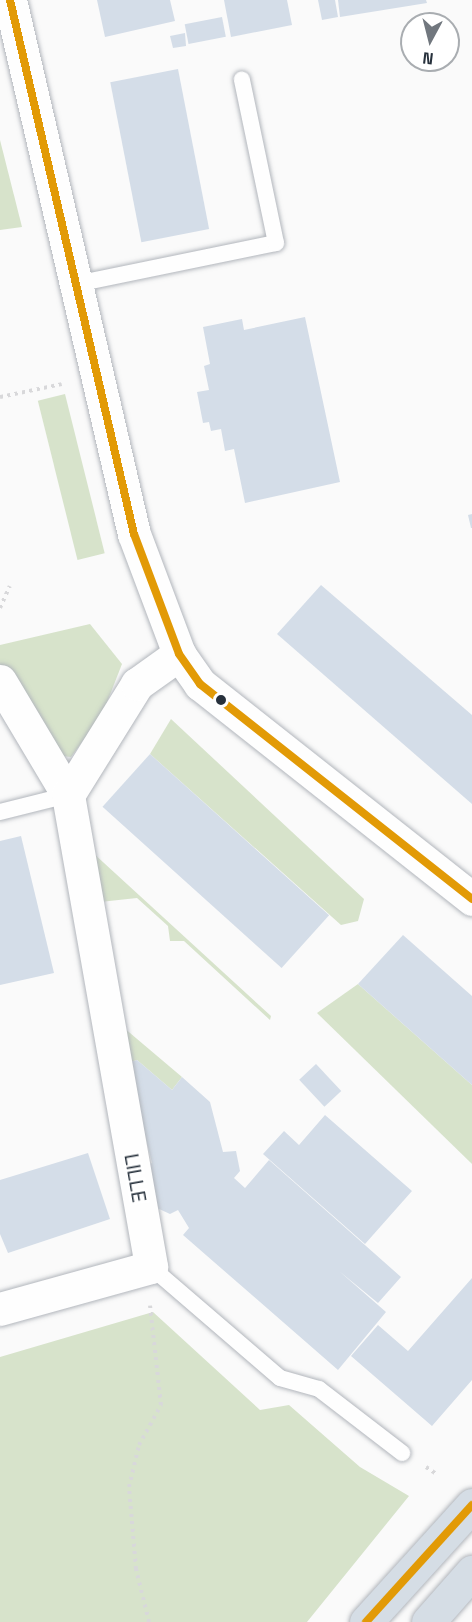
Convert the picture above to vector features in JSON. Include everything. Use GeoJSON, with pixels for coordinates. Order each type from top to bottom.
{"type":"FeatureCollection","features":[{"type":"Feature","properties":{"kind":"highway"},"geometry":{"type":"LineString","coordinates":[[366,1622],[472,1505]]}},
{"type":"Feature","properties":{"kind":"highway"},"geometry":{"type":"LineString","coordinates":[[428,1622],[471,1577]]}},
{"type":"Feature","properties":{"kind":"street"},"geometry":{"type":"LineString","coordinates":[[10,0],[134,534],[179,654],[201,684],[472,899]]}},
{"type":"Feature","properties":{"kind":"street"},"geometry":{"type":"LineString","coordinates":[[0,681],[68,795],[137,684],[179,654]]}},
{"type":"Feature","properties":{"kind":"street","name":"LILLE"},"geometry":{"type":"LineString","coordinates":[[68,795],[151,1267]]}},
{"type":"Feature","properties":{"kind":"street"},"geometry":{"type":"LineString","coordinates":[[0,1309],[151,1267]]}},
{"type":"Feature","properties":{"kind":"lane"},"geometry":{"type":"LineString","coordinates":[[76,284],[276,243],[242,80]]}},
{"type":"Feature","properties":{"kind":"lane"},"geometry":{"type":"LineString","coordinates":[[0,812],[68,795]]}},
{"type":"Feature","properties":{"kind":"lane"},"geometry":{"type":"LineString","coordinates":[[151,1267],[280,1378],[319,1389],[402,1453]]}},
{"type":"Feature","properties":{"kind":"path"},"geometry":{"type":"LineString","coordinates":[[0,397],[68,382]]}},
{"type":"Feature","properties":{"kind":"path"},"geometry":{"type":"LineString","coordinates":[[0,608],[10,586]]}},
{"type":"Feature","properties":{"kind":"path"},"geometry":{"type":"LineString","coordinates":[[149,1622],[136,1569],[129,1487],[139,1446],[161,1405],[149,1332],[151,1267]]}},
{"type":"Feature","properties":{"kind":"green space"},"geometry":{"type":"Polygon","coordinates":[[[0,140],[22,227],[0,230],[0,140]]]}},
{"type":"Feature","properties":{"kind":"green space"},"geometry":{"type":"Polygon","coordinates":[[[65,394],[105,553],[78,560],[38,401],[65,394]]]}},
{"type":"Feature","properties":{"kind":"green space"},"geometry":{"type":"Polygon","coordinates":[[[90,624],[122,664],[102,715],[71,757],[52,755],[0,664],[0,645],[90,624]]]}},
{"type":"Feature","properties":{"kind":"green space"},"geometry":{"type":"Polygon","coordinates":[[[171,719],[364,899],[358,921],[341,925],[150,754],[171,719]]]}},
{"type":"Feature","properties":{"kind":"green space"},"geometry":{"type":"Polygon","coordinates":[[[92,852],[271,1016],[270,1020],[184,941],[170,941],[168,926],[137,898],[100,902],[92,852]]]}},
{"type":"Feature","properties":{"kind":"green space"},"geometry":{"type":"Polygon","coordinates":[[[358,984],[472,1085],[472,1164],[317,1013],[358,984]]]}},
{"type":"Feature","properties":{"kind":"green space"},"geometry":{"type":"Polygon","coordinates":[[[117,1022],[182,1077],[172,1090],[137,1060],[127,1063],[117,1022]]]}},
{"type":"Feature","properties":{"kind":"green space"},"geometry":{"type":"Polygon","coordinates":[[[153,1312],[260,1410],[289,1405],[360,1467],[409,1496],[307,1622],[0,1622],[0,1357],[153,1312]]]}},
{"type":"Feature","properties":{"kind":"building"},"geometry":{"type":"Polygon","coordinates":[[[97,0],[170,0],[175,21],[105,37],[97,0]]]}},
{"type":"Feature","properties":{"kind":"building"},"geometry":{"type":"Polygon","coordinates":[[[224,0],[287,0],[292,25],[231,37],[224,0]]]}},
{"type":"Feature","properties":{"kind":"building"},"geometry":{"type":"Polygon","coordinates":[[[318,0],[335,0],[338,17],[322,20],[318,0]]]}},
{"type":"Feature","properties":{"kind":"building"},"geometry":{"type":"Polygon","coordinates":[[[338,0],[426,0],[427,3],[340,17],[338,0]]]}},
{"type":"Feature","properties":{"kind":"building"},"geometry":{"type":"Polygon","coordinates":[[[222,17],[226,37],[189,44],[185,24],[222,17]]]}},
{"type":"Feature","properties":{"kind":"building"},"geometry":{"type":"Polygon","coordinates":[[[185,33],[186,46],[173,48],[170,36],[185,33]]]}},
{"type":"Feature","properties":{"kind":"building"},"geometry":{"type":"Polygon","coordinates":[[[178,69],[209,229],[141,242],[110,82],[178,69]]]}},
{"type":"Feature","properties":{"kind":"building"},"geometry":{"type":"Polygon","coordinates":[[[305,317],[340,482],[245,503],[234,449],[225,451],[221,429],[211,431],[209,422],[203,423],[197,392],[209,390],[204,366],[210,364],[203,327],[242,319],[244,330],[305,317]]]}},
{"type":"Feature","properties":{"kind":"building"},"geometry":{"type":"Polygon","coordinates":[[[472,514],[472,528],[471,528],[468,515],[472,514]]]}},
{"type":"Feature","properties":{"kind":"building"},"geometry":{"type":"Polygon","coordinates":[[[321,585],[472,715],[472,804],[277,634],[321,585]]]}},
{"type":"Feature","properties":{"kind":"building"},"geometry":{"type":"Polygon","coordinates":[[[150,754],[329,915],[282,968],[102,807],[150,754]]]}},
{"type":"Feature","properties":{"kind":"building"},"geometry":{"type":"Polygon","coordinates":[[[21,836],[54,973],[0,985],[0,841],[21,836]]]}},
{"type":"Feature","properties":{"kind":"building"},"geometry":{"type":"Polygon","coordinates":[[[403,935],[472,996],[472,1085],[358,984],[403,935]]]}},
{"type":"Feature","properties":{"kind":"building"},"geometry":{"type":"Polygon","coordinates":[[[137,1060],[172,1090],[182,1077],[210,1102],[223,1152],[236,1151],[240,1171],[234,1178],[245,1188],[269,1160],[401,1277],[378,1303],[339,1271],[386,1312],[338,1370],[183,1235],[189,1228],[178,1210],[170,1214],[157,1208],[148,1165],[152,1163],[127,1063],[137,1060]]]}},
{"type":"Feature","properties":{"kind":"building"},"geometry":{"type":"Polygon","coordinates":[[[316,1064],[341,1091],[324,1107],[299,1080],[316,1064]]]}},
{"type":"Feature","properties":{"kind":"building"},"geometry":{"type":"Polygon","coordinates":[[[325,1115],[412,1191],[365,1244],[263,1154],[284,1131],[299,1145],[325,1115]]]}},
{"type":"Feature","properties":{"kind":"building"},"geometry":{"type":"Polygon","coordinates":[[[88,1153],[110,1219],[8,1253],[0,1234],[0,1180],[88,1153]]]}},
{"type":"Feature","properties":{"kind":"building"},"geometry":{"type":"Polygon","coordinates":[[[472,1278],[472,1380],[432,1426],[351,1356],[378,1325],[408,1351],[472,1278]]]}},
{"type":"Feature","properties":{"kind":"transit line"},"geometry":{"type":"LineString","coordinates":[[10,0],[134,534],[179,654],[200,684],[472,899]]}},
{"type":"Feature","properties":{"kind":"transit line"},"geometry":{"type":"LineString","coordinates":[[366,1622],[472,1505]]}}]}
